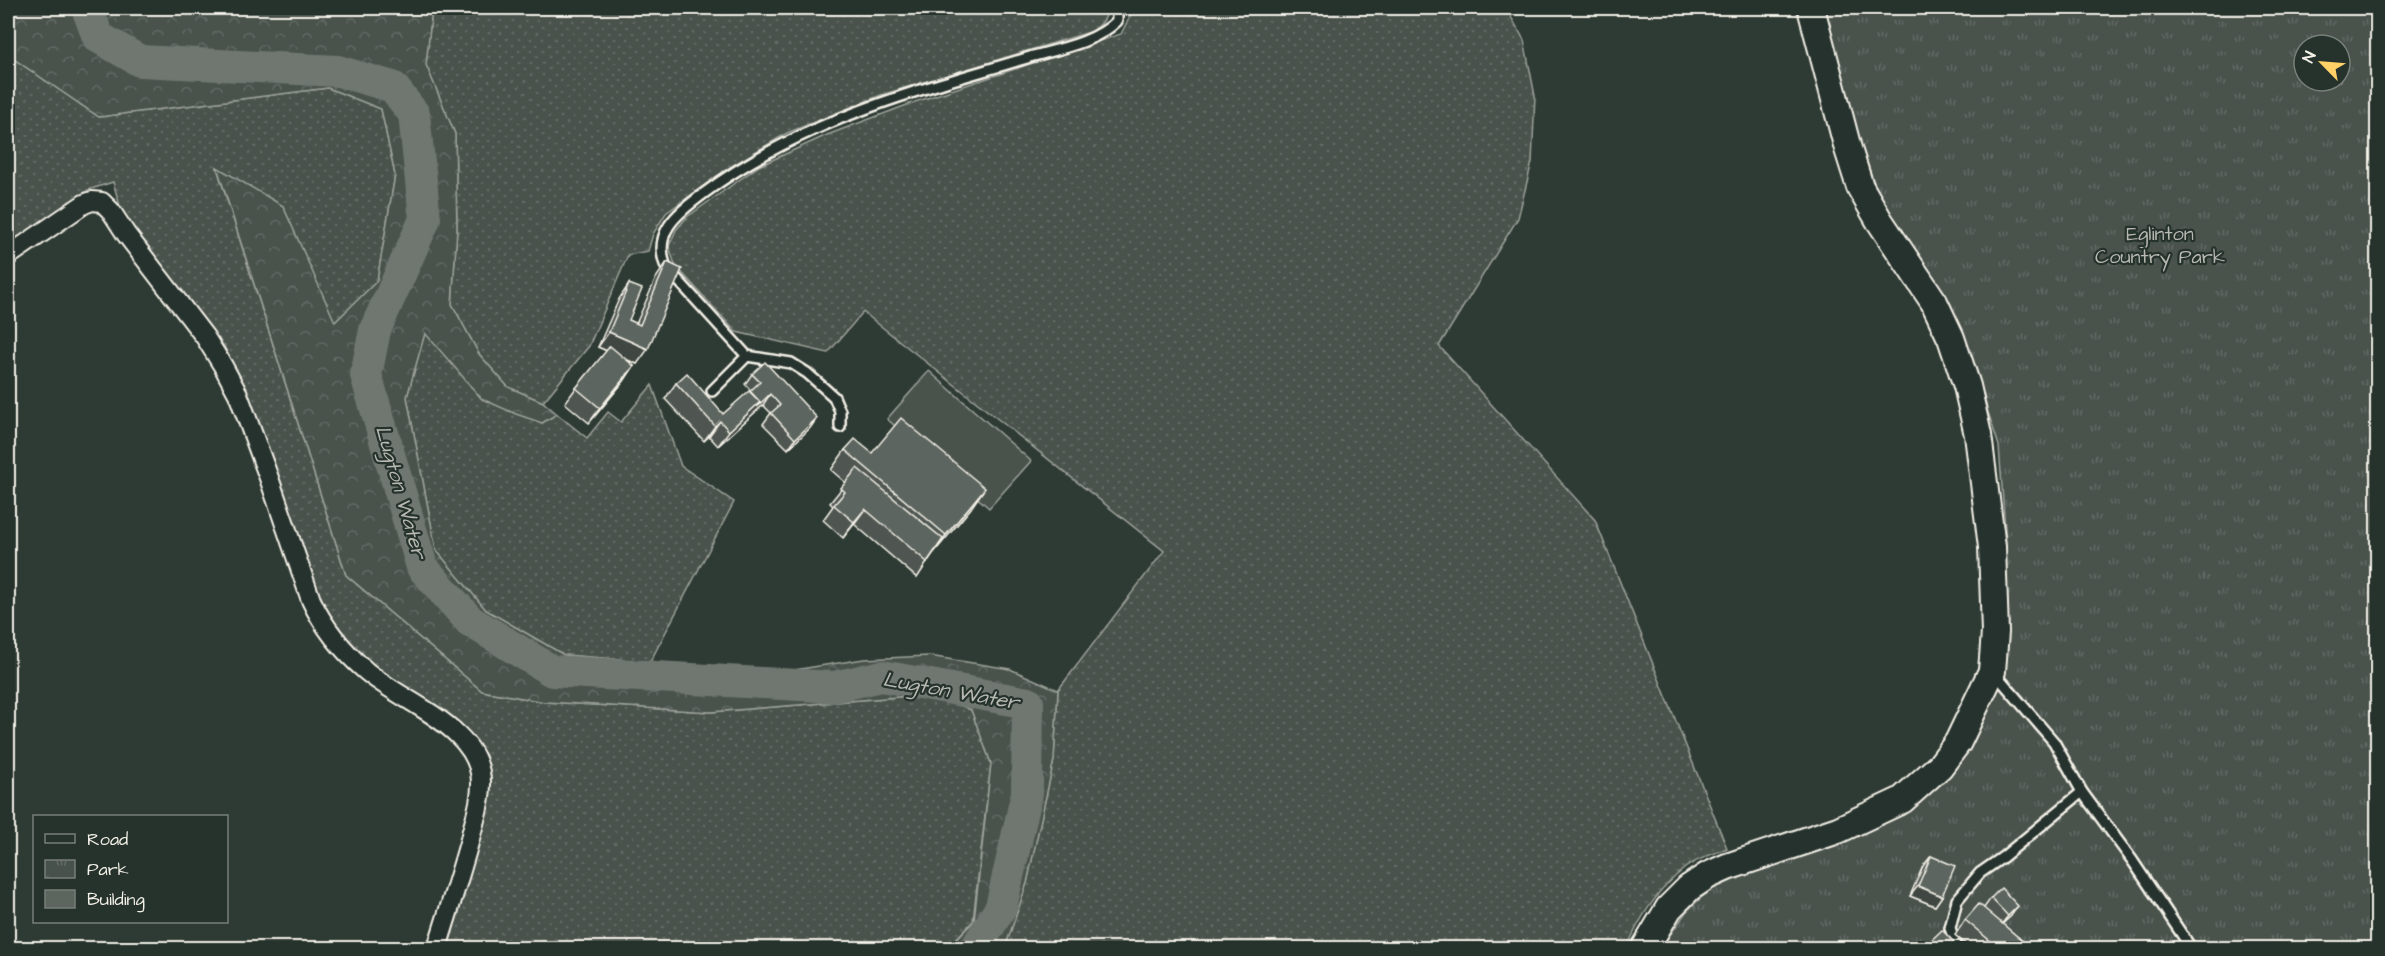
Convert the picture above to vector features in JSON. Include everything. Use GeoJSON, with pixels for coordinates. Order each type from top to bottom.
{"type":"FeatureCollection","features":[{"type":"Feature","properties":{"kind":"main road"},"geometry":{"type":"LineString","coordinates":[[1645,948],[1669,908],[1689,888],[1707,876],[1726,867],[1838,830],[1902,800],[1940,766],[1958,742],[1992,670],[1995,601],[1992,547],[1978,435],[1967,386],[1951,338],[1934,302],[1879,220],[1860,187],[1810,8]]}},
{"type":"Feature","properties":{"kind":"street"},"geometry":{"type":"LineString","coordinates":[[8,256],[84,204],[92,201],[102,202],[111,211],[205,337],[238,394],[311,600],[324,624],[341,647],[367,672],[454,731],[473,750],[480,772],[479,804],[463,866],[437,948]]}},
{"type":"Feature","properties":{"kind":"lane"},"geometry":{"type":"LineString","coordinates":[[840,427],[840,411],[834,397],[807,373],[791,363],[747,356],[666,267],[660,252],[662,240],[669,226],[682,210],[754,159],[792,139],[879,105],[1074,44],[1104,32],[1117,21],[1117,8]]}},
{"type":"Feature","properties":{"kind":"lane"},"geometry":{"type":"LineString","coordinates":[[712,391],[747,356]]}},
{"type":"Feature","properties":{"kind":"lane"},"geometry":{"type":"LineString","coordinates":[[1992,670],[2054,742],[2082,792],[2132,860],[2191,948]]}},
{"type":"Feature","properties":{"kind":"lane"},"geometry":{"type":"LineString","coordinates":[[1957,948],[1950,928],[1957,900],[1980,873],[2082,792]]}},
{"type":"Feature","properties":{"kind":"green space"},"geometry":{"type":"Polygon","coordinates":[[[8,8],[432,8],[426,65],[455,134],[457,229],[452,304],[479,354],[508,387],[543,402],[557,414],[542,423],[482,399],[425,333],[407,397],[436,550],[486,610],[564,655],[781,672],[864,659],[929,656],[1010,669],[1058,690],[1054,760],[1027,883],[1005,948],[948,948],[974,921],[991,763],[971,710],[935,694],[711,712],[545,702],[482,691],[346,575],[217,167],[283,206],[335,322],[377,281],[395,175],[381,109],[328,88],[99,117],[8,55],[8,8]]]}},
{"type":"Feature","properties":{"kind":"green space"},"geometry":{"type":"Polygon","coordinates":[[[432,8],[1107,8],[1107,12],[1101,24],[1093,31],[881,95],[787,133],[730,167],[666,213],[653,234],[648,251],[628,255],[589,346],[543,402],[508,387],[479,354],[452,304],[457,229],[455,134],[426,65],[432,8]]]}},
{"type":"Feature","properties":{"kind":"green space"},"geometry":{"type":"Polygon","coordinates":[[[1128,8],[1506,8],[1524,40],[1535,96],[1532,162],[1518,218],[1439,346],[1595,520],[1727,848],[1694,862],[1667,885],[1637,926],[1627,948],[1005,948],[1027,883],[1054,760],[1058,690],[1164,551],[863,312],[828,353],[736,332],[675,265],[669,246],[676,230],[687,217],[759,166],[827,135],[915,102],[1121,34],[1131,14],[1128,8]]]}},
{"type":"Feature","properties":{"kind":"green space","name":"Eglinton Country Park"},"geometry":{"type":"Polygon","coordinates":[[[1823,8],[2377,8],[2377,948],[1661,948],[1686,912],[1727,879],[1801,856],[1862,833],[1921,800],[1947,775],[1990,705],[2007,657],[2006,542],[1999,446],[1970,356],[1876,188],[1852,119],[1823,8]]]}},
{"type":"Feature","properties":{"kind":"green space"},"geometry":{"type":"Polygon","coordinates":[[[8,55],[99,117],[328,88],[381,109],[395,175],[377,281],[334,323],[283,206],[217,168],[346,575],[482,691],[545,702],[711,712],[935,694],[971,710],[991,763],[973,921],[947,948],[446,948],[483,818],[491,780],[486,755],[469,734],[442,712],[359,655],[318,602],[249,397],[224,346],[122,213],[113,182],[88,190],[8,245],[8,55]]]}},
{"type":"Feature","properties":{"kind":"green space"},"geometry":{"type":"Polygon","coordinates":[[[425,332],[482,399],[542,423],[557,414],[587,438],[608,412],[621,422],[652,385],[681,466],[734,502],[650,662],[564,655],[486,610],[436,550],[407,397],[425,332]]]}},
{"type":"Feature","properties":{"kind":"green space"},"geometry":{"type":"Polygon","coordinates":[[[929,371],[1031,461],[989,508],[887,419],[929,371]]]}},
{"type":"Feature","properties":{"kind":"building"},"geometry":{"type":"Polygon","coordinates":[[[667,262],[682,269],[648,349],[609,332],[629,284],[642,289],[629,320],[640,325],[667,262]]]}},
{"type":"Feature","properties":{"kind":"building"},"geometry":{"type":"Polygon","coordinates":[[[610,346],[634,366],[600,408],[576,388],[610,346]]]}},
{"type":"Feature","properties":{"kind":"building"},"geometry":{"type":"Polygon","coordinates":[[[765,362],[817,418],[795,439],[771,413],[780,405],[770,394],[757,407],[760,402],[750,391],[760,382],[752,374],[765,362]]]}},
{"type":"Feature","properties":{"kind":"building"},"geometry":{"type":"Polygon","coordinates":[[[687,373],[723,414],[749,391],[760,402],[729,431],[720,421],[715,426],[676,383],[687,373]]]}},
{"type":"Feature","properties":{"kind":"building"},"geometry":{"type":"Polygon","coordinates":[[[901,418],[985,488],[946,535],[845,450],[855,439],[872,453],[901,418]]]}},
{"type":"Feature","properties":{"kind":"building"},"geometry":{"type":"Polygon","coordinates":[[[857,468],[943,539],[927,562],[865,509],[854,522],[834,505],[845,492],[841,488],[857,468]]]}},
{"type":"Feature","properties":{"kind":"building"},"geometry":{"type":"Polygon","coordinates":[[[1931,856],[1955,866],[1942,896],[1918,886],[1931,856]]]}},
{"type":"Feature","properties":{"kind":"building"},"geometry":{"type":"Polygon","coordinates":[[[2001,888],[2018,906],[2008,916],[1991,898],[2001,888]]]}},
{"type":"Feature","properties":{"kind":"building"},"geometry":{"type":"Polygon","coordinates":[[[1979,904],[2031,948],[1999,948],[1965,920],[1979,904]]]}},
{"type":"Feature","properties":{"kind":"building"},"geometry":{"type":"Polygon","coordinates":[[[1942,930],[1954,942],[1948,948],[1923,948],[1942,930]]]}},
{"type":"Feature","properties":{"kind":"waterway","name":"Lugton Water"},"geometry":{"type":"LineString","coordinates":[[87,8],[98,37],[140,61],[338,71],[393,87],[414,114],[425,219],[375,330],[366,375],[422,567],[470,621],[552,671],[834,687],[882,676],[1028,703],[1027,793],[1001,907],[976,948]]}}]}
